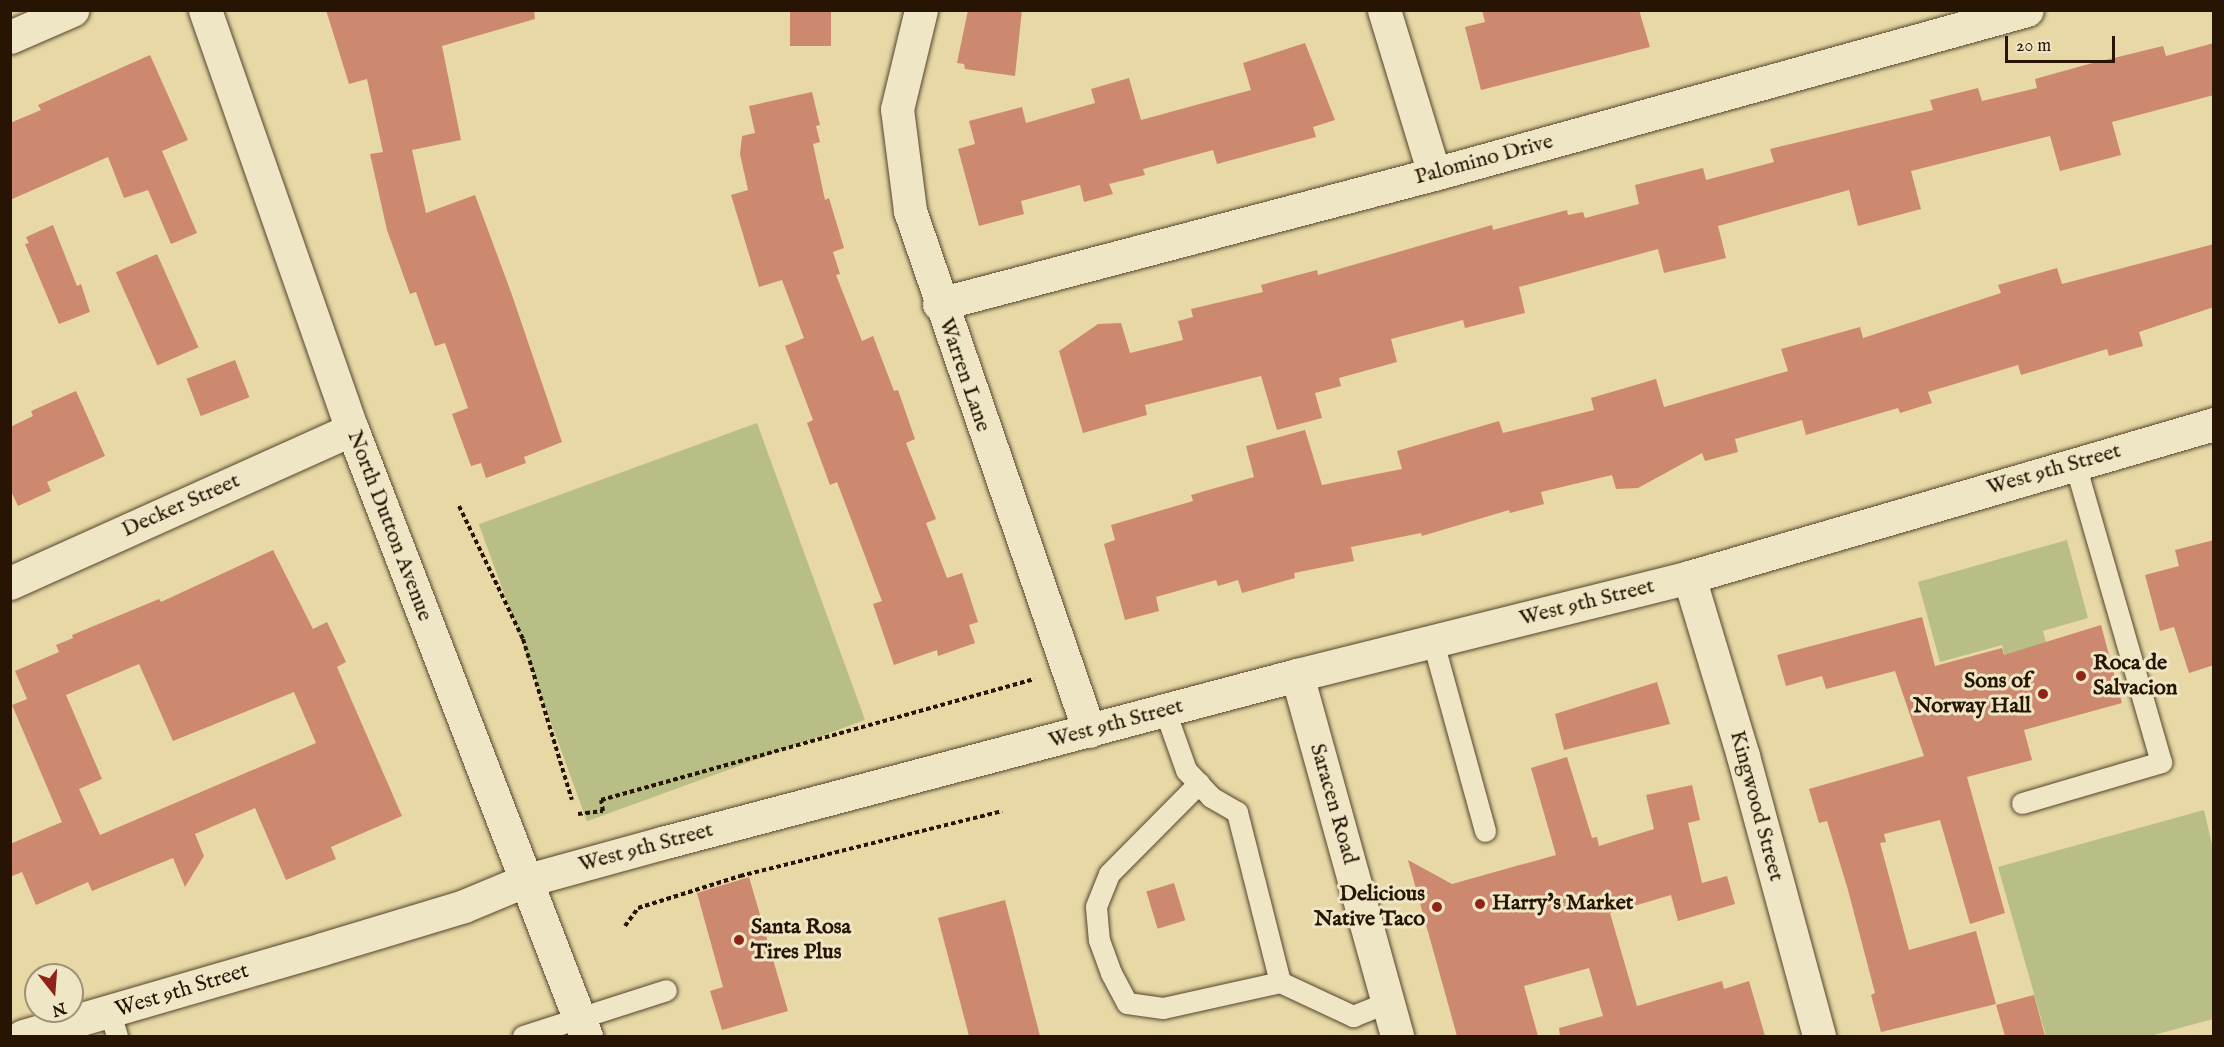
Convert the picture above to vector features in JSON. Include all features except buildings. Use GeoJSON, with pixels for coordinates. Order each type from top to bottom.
{"type":"FeatureCollection","features":[{"type":"Feature","properties":{"kind":"street"},"geometry":{"type":"LineString","coordinates":[[10,37],[72,10]]}},
{"type":"Feature","properties":{"kind":"street","name":"North Dutton Avenue"},"geometry":{"type":"LineString","coordinates":[[205,10],[352,429],[583,1027]]}},
{"type":"Feature","properties":{"kind":"street","name":"Warren Lane"},"geometry":{"type":"LineString","coordinates":[[921,10],[897,110],[910,211],[939,304],[1089,731]]}},
{"type":"Feature","properties":{"kind":"street"},"geometry":{"type":"LineString","coordinates":[[1384,10],[1434,174]]}},
{"type":"Feature","properties":{"kind":"street","name":"Palomino Drive"},"geometry":{"type":"LineString","coordinates":[[939,304],[1434,174],[2027,10]]}},
{"type":"Feature","properties":{"kind":"street","name":"West 9th Street"},"geometry":{"type":"LineString","coordinates":[[23,1036],[114,1025],[453,909],[525,881],[1297,675],[1689,577],[2214,424]]}},
{"type":"Feature","properties":{"kind":"street","name":"Decker Street"},"geometry":{"type":"LineString","coordinates":[[10,583],[352,429]]}},
{"type":"Feature","properties":{"kind":"street","name":"Kingwood Street"},"geometry":{"type":"LineString","coordinates":[[1689,577],[1743,756],[1819,1036]]}},
{"type":"Feature","properties":{"kind":"street","name":"Saracen Road"},"geometry":{"type":"LineString","coordinates":[[1297,675],[1397,1036]]}},
{"type":"Feature","properties":{"kind":"lane"},"geometry":{"type":"LineString","coordinates":[[2022,803],[2161,762],[2075,464]]}},
{"type":"Feature","properties":{"kind":"lane"},"geometry":{"type":"LineString","coordinates":[[1433,642],[1485,831]]}},
{"type":"Feature","properties":{"kind":"lane"},"geometry":{"type":"LineString","coordinates":[[1165,711],[1181,762],[1211,797],[1237,812],[1280,982]]}},
{"type":"Feature","properties":{"kind":"lane"},"geometry":{"type":"LineString","coordinates":[[1198,783],[1109,874],[1096,906],[1100,940],[1111,973],[1127,1003],[1163,1008],[1280,982],[1353,1016],[1388,1002]]}},
{"type":"Feature","properties":{"kind":"lane"},"geometry":{"type":"LineString","coordinates":[[523,1036],[583,1027],[666,990]]}},
{"type":"Feature","properties":{"kind":"path"},"geometry":{"type":"LineString","coordinates":[[459,506],[523,639],[572,800]]}},
{"type":"Feature","properties":{"kind":"path"},"geometry":{"type":"LineString","coordinates":[[578,814],[603,811],[601,800],[1034,679]]}},
{"type":"Feature","properties":{"kind":"path"},"geometry":{"type":"LineString","coordinates":[[625,926],[638,908],[740,876],[1002,811]]}},
{"type":"Feature","properties":{"kind":"green space"},"geometry":{"type":"Polygon","coordinates":[[[757,423],[865,720],[587,821],[479,524],[757,423]]]}},
{"type":"Feature","properties":{"kind":"green space"},"geometry":{"type":"Polygon","coordinates":[[[2067,540],[2088,618],[2043,631],[2049,653],[2007,665],[2002,645],[1940,662],[1918,582],[2067,540]]]}},
{"type":"Feature","properties":{"kind":"green space"},"geometry":{"type":"Polygon","coordinates":[[[2204,810],[2213,849],[2213,1019],[2150,1036],[2046,1036],[1998,867],[2204,810]]]}},
{"type":"Feature","properties":{"kind":"place","name":"Roca de Salvacion"},"geometry":{"type":"Point","coordinates":[2081,676]}},
{"type":"Feature","properties":{"kind":"place","name":"Sons of Norway Hall"},"geometry":{"type":"Point","coordinates":[2043,694]}},
{"type":"Feature","properties":{"kind":"place","name":"Harry's Market"},"geometry":{"type":"Point","coordinates":[1480,904]}},
{"type":"Feature","properties":{"kind":"place","name":"Delicious Native Taco"},"geometry":{"type":"Point","coordinates":[1437,907]}},
{"type":"Feature","properties":{"kind":"place","name":"Santa Rosa Tires Plus"},"geometry":{"type":"Point","coordinates":[739,940]}}]}
